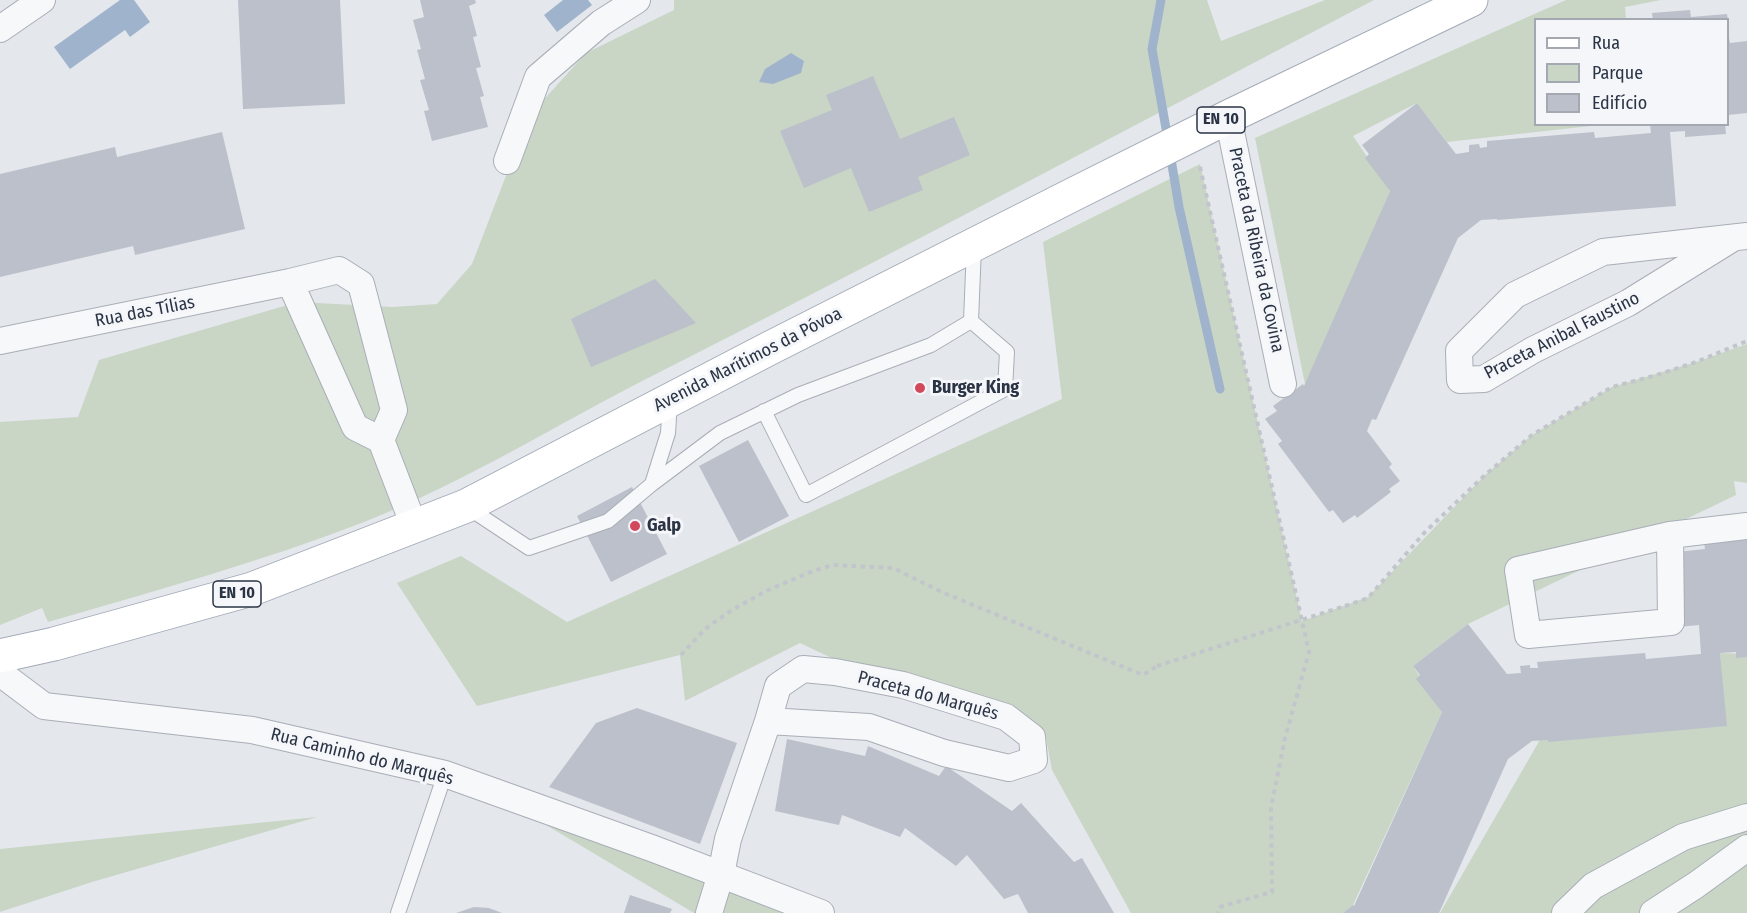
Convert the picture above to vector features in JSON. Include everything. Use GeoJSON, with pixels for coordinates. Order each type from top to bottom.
{"type":"FeatureCollection","features":[{"type":"Feature","properties":{"kind":"main road","name":"Avenida Marítimos da Póvoa"},"geometry":{"type":"LineString","coordinates":[[0,656],[54,644],[252,590],[466,506],[670,399],[974,245],[1231,131],[1471,0]]}},
{"type":"Feature","properties":{"kind":"street"},"geometry":{"type":"LineString","coordinates":[[0,29],[42,0]]}},
{"type":"Feature","properties":{"kind":"street"},"geometry":{"type":"LineString","coordinates":[[507,161],[538,77],[601,23],[637,0]]}},
{"type":"Feature","properties":{"kind":"street","name":"Praceta da Ribeira da Covina"},"geometry":{"type":"LineString","coordinates":[[1231,131],[1283,384]]}},
{"type":"Feature","properties":{"kind":"street","name":"Praceta Anibal Faustino"},"geometry":{"type":"LineString","coordinates":[[1740,237],[1628,303],[1533,350],[1484,379],[1460,380],[1459,351],[1515,295],[1602,252],[1740,237]]}},
{"type":"Feature","properties":{"kind":"street","name":"Rua das Tílias"},"geometry":{"type":"LineString","coordinates":[[0,341],[339,270],[361,284],[394,410],[381,440]]}},
{"type":"Feature","properties":{"kind":"street"},"geometry":{"type":"LineString","coordinates":[[290,282],[355,427],[381,440],[414,526]]}},
{"type":"Feature","properties":{"kind":"street"},"geometry":{"type":"LineString","coordinates":[[1670,535],[1671,622],[1528,635],[1518,570],[1670,535],[1747,526]]}},
{"type":"Feature","properties":{"kind":"street","name":"Praceta do Marquês"},"geometry":{"type":"LineString","coordinates":[[709,913],[721,874],[728,838],[778,686],[803,669],[835,672],[903,685],[1006,717],[1032,737],[1034,760],[1009,768],[944,753],[869,727],[768,721]]}},
{"type":"Feature","properties":{"kind":"street","name":"Rua Caminho do Marquês"},"geometry":{"type":"LineString","coordinates":[[0,673],[44,706],[252,730],[445,774],[721,874],[821,913]]}},
{"type":"Feature","properties":{"kind":"street"},"geometry":{"type":"LineString","coordinates":[[1565,913],[1593,886],[1683,837],[1747,817]]}},
{"type":"Feature","properties":{"kind":"street"},"geometry":{"type":"LineString","coordinates":[[1653,913],[1747,848]]}},
{"type":"Feature","properties":{"kind":"lane"},"geometry":{"type":"LineString","coordinates":[[971,321],[974,245]]}},
{"type":"Feature","properties":{"kind":"lane"},"geometry":{"type":"LineString","coordinates":[[764,411],[806,495],[1005,389],[1007,352],[971,321]]}},
{"type":"Feature","properties":{"kind":"lane"},"geometry":{"type":"LineString","coordinates":[[466,506],[529,548],[608,521],[652,484],[720,433],[798,395],[931,345],[971,321]]}},
{"type":"Feature","properties":{"kind":"lane"},"geometry":{"type":"LineString","coordinates":[[652,484],[668,433],[670,399]]}},
{"type":"Feature","properties":{"kind":"lane"},"geometry":{"type":"LineString","coordinates":[[398,913],[445,774]]}},
{"type":"Feature","properties":{"kind":"path"},"geometry":{"type":"LineString","coordinates":[[1218,913],[1220,907],[1272,892],[1271,808],[1285,738],[1309,652],[1200,164],[1231,131]]}},
{"type":"Feature","properties":{"kind":"path"},"geometry":{"type":"LineString","coordinates":[[681,655],[705,629],[732,610],[766,591],[808,573],[832,566],[893,568],[944,593],[1143,675],[1157,666],[1368,597],[1425,532],[1484,476],[1532,435],[1612,387],[1696,362],[1747,341]]}},
{"type":"Feature","properties":{"kind":"green space"},"geometry":{"type":"Polygon","coordinates":[[[674,0],[1207,0],[1221,41],[1325,0],[1374,0],[618,394],[475,471],[402,506],[325,537],[167,587],[48,622],[42,608],[0,625],[0,422],[78,417],[99,360],[298,302],[393,307],[437,304],[472,264],[529,116],[586,53],[674,10],[674,0]]]}},
{"type":"Feature","properties":{"kind":"green space"},"geometry":{"type":"Polygon","coordinates":[[[1566,0],[1661,0],[1625,7],[1626,18],[1534,18],[1534,126],[1590,126],[1447,142],[1417,103],[1353,136],[1390,191],[1306,389],[1255,138],[1566,0]]]}},
{"type":"Feature","properties":{"kind":"green space"},"geometry":{"type":"Polygon","coordinates":[[[1200,164],[1302,621],[1368,597],[1484,476],[1532,435],[1612,387],[1747,344],[1747,483],[1734,481],[1736,495],[1468,624],[1413,666],[1442,712],[1353,905],[1343,913],[1131,913],[1052,770],[1046,738],[1010,707],[838,661],[800,643],[685,701],[680,655],[477,706],[397,583],[461,556],[567,622],[1062,399],[1043,242],[1200,164]]]}},
{"type":"Feature","properties":{"kind":"green space"},"geometry":{"type":"Polygon","coordinates":[[[1720,653],[1747,654],[1747,913],[1440,913],[1545,731],[1726,726],[1720,653]]]}},
{"type":"Feature","properties":{"kind":"green space"},"geometry":{"type":"Polygon","coordinates":[[[489,791],[815,913],[694,913],[489,791]]]}},
{"type":"Feature","properties":{"kind":"green space"},"geometry":{"type":"Polygon","coordinates":[[[317,817],[92,882],[0,912],[0,849],[317,817]]]}},
{"type":"Feature","properties":{"kind":"water"},"geometry":{"type":"Polygon","coordinates":[[[120,0],[134,0],[150,22],[130,37],[125,30],[70,69],[54,47],[120,0]]]}},
{"type":"Feature","properties":{"kind":"water"},"geometry":{"type":"Polygon","coordinates":[[[563,0],[588,0],[592,5],[557,32],[544,15],[563,0]]]}},
{"type":"Feature","properties":{"kind":"water"},"geometry":{"type":"Polygon","coordinates":[[[791,53],[804,61],[801,73],[773,84],[759,82],[765,69],[791,53]]]}},
{"type":"Feature","properties":{"kind":"building"},"geometry":{"type":"Polygon","coordinates":[[[238,0],[340,0],[345,104],[243,109],[238,0]]]}},
{"type":"Feature","properties":{"kind":"building"},"geometry":{"type":"Polygon","coordinates":[[[420,0],[475,0],[476,3],[469,6],[477,36],[473,37],[481,67],[476,68],[484,96],[480,97],[488,127],[432,141],[424,111],[429,110],[420,80],[425,79],[417,50],[421,49],[413,20],[424,17],[420,0]]]}},
{"type":"Feature","properties":{"kind":"building"},"geometry":{"type":"Polygon","coordinates":[[[1690,10],[1691,17],[1727,14],[1728,18],[1653,18],[1652,13],[1690,10]]]}},
{"type":"Feature","properties":{"kind":"building"},"geometry":{"type":"Polygon","coordinates":[[[1729,38],[1730,43],[1747,41],[1747,113],[1729,115],[1729,38]]]}},
{"type":"Feature","properties":{"kind":"building"},"geometry":{"type":"Polygon","coordinates":[[[873,76],[900,139],[954,117],[970,155],[918,177],[923,190],[869,212],[851,168],[804,188],[780,131],[832,110],[826,95],[873,76]]]}},
{"type":"Feature","properties":{"kind":"building"},"geometry":{"type":"Polygon","coordinates":[[[1417,103],[1456,154],[1469,152],[1469,145],[1479,144],[1480,148],[1487,147],[1487,141],[1594,132],[1595,138],[1651,133],[1650,126],[1725,126],[1726,134],[1685,137],[1685,131],[1670,132],[1676,206],[1481,220],[1458,238],[1376,420],[1372,419],[1367,431],[1392,464],[1389,467],[1400,481],[1389,489],[1391,492],[1357,518],[1355,515],[1343,523],[1333,510],[1329,512],[1278,444],[1282,441],[1265,419],[1277,411],[1273,406],[1303,384],[1304,386],[1390,191],[1365,158],[1369,154],[1362,145],[1417,103]]]}},
{"type":"Feature","properties":{"kind":"building"},"geometry":{"type":"Polygon","coordinates":[[[222,132],[245,229],[135,255],[133,246],[0,277],[0,174],[115,147],[117,157],[222,132]]]}},
{"type":"Feature","properties":{"kind":"building"},"geometry":{"type":"Polygon","coordinates":[[[655,279],[696,323],[591,367],[571,319],[655,279]]]}},
{"type":"Feature","properties":{"kind":"building"},"geometry":{"type":"Polygon","coordinates":[[[748,440],[789,516],[739,542],[699,466],[748,440]]]}},
{"type":"Feature","properties":{"kind":"building"},"geometry":{"type":"Polygon","coordinates":[[[632,487],[667,554],[611,582],[577,516],[632,487]]]}},
{"type":"Feature","properties":{"kind":"building"},"geometry":{"type":"Polygon","coordinates":[[[1703,534],[1747,537],[1747,657],[1736,658],[1736,652],[1720,653],[1727,726],[1548,742],[1548,740],[1532,741],[1508,759],[1439,913],[1343,913],[1354,906],[1442,712],[1416,679],[1420,675],[1413,666],[1468,624],[1507,674],[1521,673],[1520,666],[1530,665],[1530,668],[1538,668],[1537,662],[1645,653],[1646,659],[1701,654],[1699,625],[1678,627],[1677,552],[1705,549],[1703,534]]]}},
{"type":"Feature","properties":{"kind":"building"},"geometry":{"type":"Polygon","coordinates":[[[637,708],[737,743],[700,844],[549,787],[596,723],[637,708]]]}},
{"type":"Feature","properties":{"kind":"building"},"geometry":{"type":"Polygon","coordinates":[[[787,739],[865,756],[868,746],[939,776],[946,766],[1012,811],[1021,803],[1074,862],[1082,858],[1114,913],[1028,913],[1018,894],[1004,899],[967,855],[956,866],[905,828],[900,837],[842,815],[839,825],[775,811],[787,739]]]}},
{"type":"Feature","properties":{"kind":"building"},"geometry":{"type":"Polygon","coordinates":[[[630,895],[672,909],[670,913],[624,913],[630,895]]]}},
{"type":"Feature","properties":{"kind":"building"},"geometry":{"type":"Polygon","coordinates":[[[474,907],[489,908],[502,913],[456,913],[474,907]]]}},
{"type":"Feature","properties":{"kind":"waterway"},"geometry":{"type":"LineString","coordinates":[[1161,0],[1152,49],[1168,140]]}},
{"type":"Feature","properties":{"kind":"waterway"},"geometry":{"type":"LineString","coordinates":[[1170,153],[1179,207],[1220,389]]}},
{"type":"Feature","properties":{"kind":"place","name":"Burger King"},"geometry":{"type":"Point","coordinates":[920,388]}},
{"type":"Feature","properties":{"kind":"place","name":"Galp"},"geometry":{"type":"Point","coordinates":[635,526]}}]}
